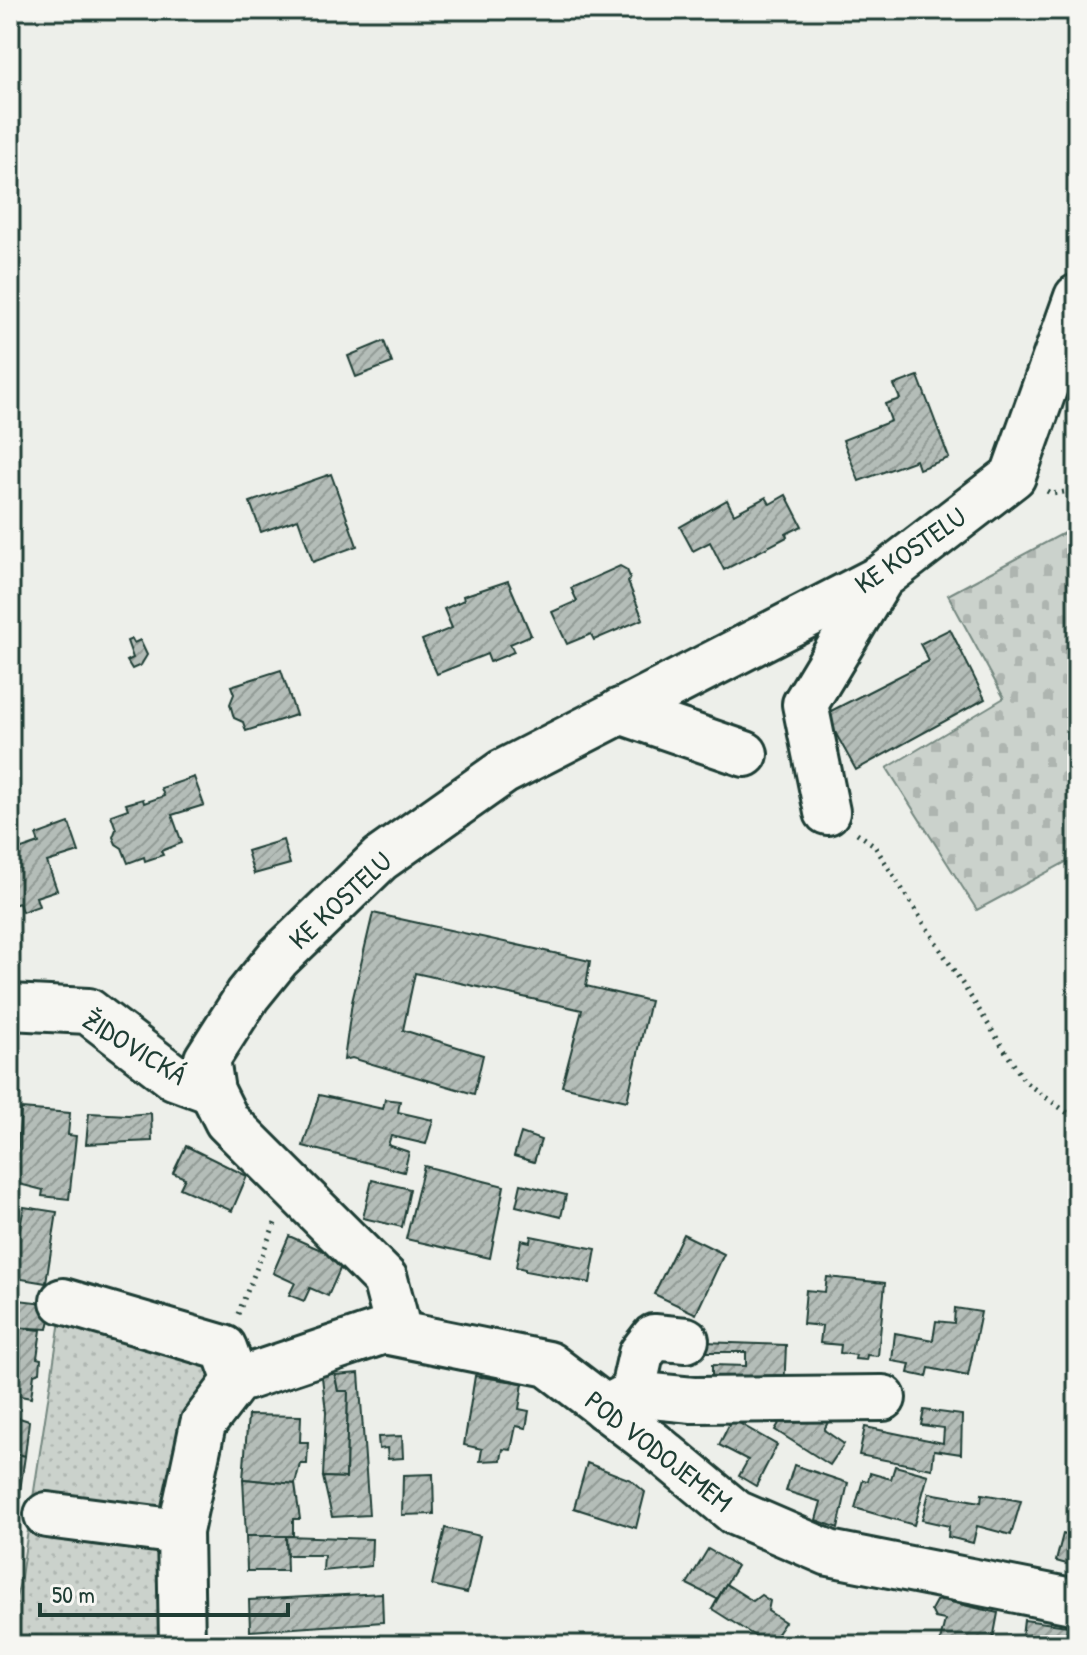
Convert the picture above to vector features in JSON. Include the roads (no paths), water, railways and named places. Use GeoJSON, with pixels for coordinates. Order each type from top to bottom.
{"type":"FeatureCollection","features":[{"type":"Feature","properties":{"kind":"street","name":"KE KOSTELU"},"geometry":{"type":"LineString","coordinates":[[384,1331],[395,1317],[385,1279],[227,1121],[212,1091],[207,1059],[248,995],[278,958],[380,859],[503,772],[882,577],[1013,476],[1077,297]]}},
{"type":"Feature","properties":{"kind":"street"},"geometry":{"type":"LineString","coordinates":[[827,812],[805,704],[882,577]]}},
{"type":"Feature","properties":{"kind":"street"},"geometry":{"type":"LineString","coordinates":[[620,711],[745,754]]}},
{"type":"Feature","properties":{"kind":"street","name":"ŽIDOVICKÁ"},"geometry":{"type":"LineString","coordinates":[[10,1007],[88,1011],[174,1077],[212,1091]]}},
{"type":"Feature","properties":{"kind":"street"},"geometry":{"type":"LineString","coordinates":[[63,1301],[230,1365],[384,1331]]}},
{"type":"Feature","properties":{"kind":"street","name":"POD VODOJEMEM"},"geometry":{"type":"LineString","coordinates":[[384,1331],[548,1364],[619,1401],[736,1513],[829,1553],[1077,1602]]}},
{"type":"Feature","properties":{"kind":"street"},"geometry":{"type":"LineString","coordinates":[[686,1340],[654,1337],[641,1354],[619,1401],[883,1398]]}},
{"type":"Feature","properties":{"kind":"street"},"geometry":{"type":"LineString","coordinates":[[182,1645],[180,1532],[203,1424],[230,1365]]}},
{"type":"Feature","properties":{"kind":"street"},"geometry":{"type":"LineString","coordinates":[[47,1515],[180,1532]]}}]}
